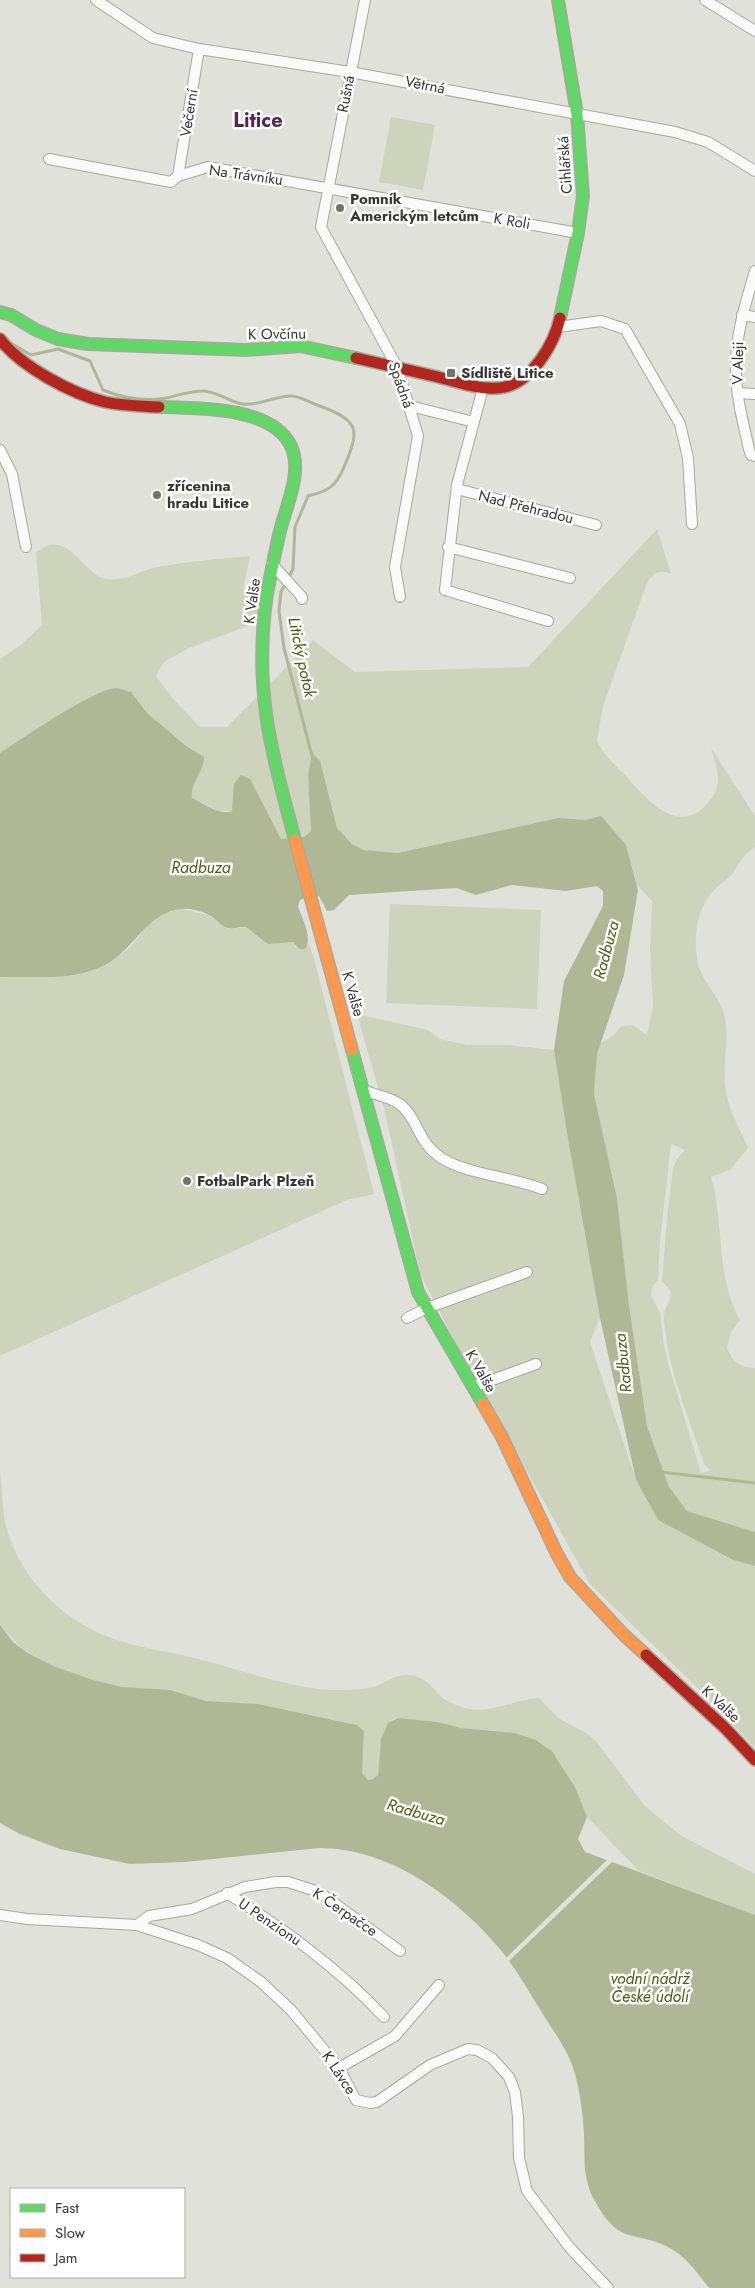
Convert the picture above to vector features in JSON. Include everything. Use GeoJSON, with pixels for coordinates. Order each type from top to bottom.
{"type":"FeatureCollection","features":[{"type":"Feature","properties":{"kind":"street","name":"Větrná"},"geometry":{"type":"LineString","coordinates":[[96,0],[153,38],[199,49],[350,72],[675,132],[708,142],[755,171]]}},
{"type":"Feature","properties":{"kind":"street","name":"Rušná"},"geometry":{"type":"LineString","coordinates":[[328,188],[365,0]]}},
{"type":"Feature","properties":{"kind":"street","name":"Cihlářská"},"geometry":{"type":"LineString","coordinates":[[558,0],[577,114],[583,196],[578,233],[558,327]]}},
{"type":"Feature","properties":{"kind":"street"},"geometry":{"type":"LineString","coordinates":[[704,0],[755,32]]}},
{"type":"Feature","properties":{"kind":"street","name":"Večerní"},"geometry":{"type":"LineString","coordinates":[[178,176],[199,49]]}},
{"type":"Feature","properties":{"kind":"street","name":"Na Trávníku"},"geometry":{"type":"LineString","coordinates":[[49,159],[171,182],[178,176],[208,167],[328,188]]}},
{"type":"Feature","properties":{"kind":"street","name":"K Roli"},"geometry":{"type":"LineString","coordinates":[[328,188],[578,233]]}},
{"type":"Feature","properties":{"kind":"street","name":"Spádná"},"geometry":{"type":"LineString","coordinates":[[328,188],[321,227],[397,367],[418,436],[395,568],[400,597]]}},
{"type":"Feature","properties":{"kind":"street","name":"V Aleji"},"geometry":{"type":"LineString","coordinates":[[753,456],[738,393],[736,365],[742,315],[755,271]]}},
{"type":"Feature","properties":{"kind":"street","name":"K Ovčínu"},"geometry":{"type":"LineString","coordinates":[[0,312],[11,315],[36,330],[58,339],[88,344],[246,350],[300,346],[483,388],[506,386],[526,376],[546,352],[558,327]]}},
{"type":"Feature","properties":{"kind":"street"},"geometry":{"type":"LineString","coordinates":[[742,315],[755,317]]}},
{"type":"Feature","properties":{"kind":"street"},"geometry":{"type":"LineString","coordinates":[[558,327],[601,321],[625,329],[680,424],[688,458],[692,524]]}},
{"type":"Feature","properties":{"kind":"street","name":"K Valše"},"geometry":{"type":"LineString","coordinates":[[0,340],[13,355],[44,374],[106,402],[229,412],[261,419],[273,426],[285,437],[296,456],[294,480],[272,564],[263,620],[261,677],[265,716],[272,759],[365,1091],[418,1292],[502,1437],[557,1554],[570,1576],[624,1635],[725,1728],[755,1760]]}},
{"type":"Feature","properties":{"kind":"street","name":"Nad Přehradou"},"geometry":{"type":"LineString","coordinates":[[483,388],[457,489],[448,547],[445,590],[548,621]]}},
{"type":"Feature","properties":{"kind":"street"},"geometry":{"type":"LineString","coordinates":[[738,393],[755,394]]}},
{"type":"Feature","properties":{"kind":"street"},"geometry":{"type":"LineString","coordinates":[[410,406],[474,422]]}},
{"type":"Feature","properties":{"kind":"street"},"geometry":{"type":"LineString","coordinates":[[0,450],[12,474],[26,547]]}},
{"type":"Feature","properties":{"kind":"street","name":"Nad Přehradou"},"geometry":{"type":"LineString","coordinates":[[457,489],[596,525]]}},
{"type":"Feature","properties":{"kind":"street"},"geometry":{"type":"LineString","coordinates":[[448,547],[570,578]]}},
{"type":"Feature","properties":{"kind":"street"},"geometry":{"type":"LineString","coordinates":[[272,564],[302,599]]}},
{"type":"Feature","properties":{"kind":"street"},"geometry":{"type":"LineString","coordinates":[[365,1091],[400,1105],[410,1116],[419,1136],[430,1150],[444,1160],[472,1170],[508,1178],[542,1189]]}},
{"type":"Feature","properties":{"kind":"street"},"geometry":{"type":"LineString","coordinates":[[407,1318],[427,1308],[527,1272]]}},
{"type":"Feature","properties":{"kind":"street"},"geometry":{"type":"LineString","coordinates":[[473,1387],[536,1364]]}},
{"type":"Feature","properties":{"kind":"street","name":"K Čerpačce"},"geometry":{"type":"LineString","coordinates":[[227,1893],[245,1887],[282,1882],[313,1889],[337,1904],[400,1951]]}},
{"type":"Feature","properties":{"kind":"street","name":"U Penzionu"},"geometry":{"type":"LineString","coordinates":[[137,1925],[149,1916],[192,1909],[227,1893],[314,1954],[384,2017]]}},
{"type":"Feature","properties":{"kind":"street","name":"K Lávce"},"geometry":{"type":"LineString","coordinates":[[0,1915],[27,1919],[137,1925],[198,1945],[227,1958],[261,1982],[291,2010],[339,2068],[356,2100],[370,2103],[377,2102],[430,2065],[468,2049],[477,2050],[492,2058],[509,2078],[515,2092],[519,2158],[527,2191],[570,2248],[608,2288]]}},
{"type":"Feature","properties":{"kind":"street"},"geometry":{"type":"LineString","coordinates":[[339,2068],[394,2036],[438,1985]]}},
{"type":"Feature","properties":{"kind":"shaded area"},"geometry":{"type":"Polygon","coordinates":[[[391,117],[435,125],[423,190],[379,182],[391,117]]]}},
{"type":"Feature","properties":{"kind":"shaded area"},"geometry":{"type":"Polygon","coordinates":[[[657,529],[671,574],[657,573],[647,583],[603,706],[597,740],[608,758],[651,802],[661,810],[683,817],[695,814],[706,805],[715,792],[718,778],[711,748],[755,816],[755,847],[744,856],[731,875],[707,898],[699,917],[696,948],[701,973],[719,1002],[724,1014],[726,1022],[726,1092],[748,1147],[732,1169],[711,1177],[718,1213],[727,1286],[740,1320],[731,1332],[727,1348],[737,1363],[755,1368],[755,1532],[687,1511],[669,1487],[647,1426],[629,1305],[617,1198],[594,1094],[597,1054],[600,1044],[615,1034],[620,1027],[632,1025],[647,1035],[653,1006],[650,950],[652,901],[637,885],[626,845],[585,820],[558,818],[398,853],[364,850],[352,844],[337,828],[324,779],[312,753],[308,775],[311,831],[304,837],[281,839],[232,806],[232,811],[219,811],[192,798],[193,787],[202,768],[204,757],[165,731],[146,713],[134,696],[0,753],[0,659],[21,645],[42,625],[36,552],[49,545],[58,545],[66,548],[92,572],[107,579],[120,579],[169,565],[250,556],[243,589],[266,605],[263,620],[189,648],[164,662],[156,676],[173,699],[200,727],[227,727],[313,640],[355,672],[528,667],[657,529]],[[671,1144],[660,1242],[658,1281],[653,1285],[651,1295],[660,1313],[668,1363],[701,1473],[710,1471],[704,1464],[669,1356],[664,1313],[671,1295],[668,1287],[662,1282],[673,1168],[677,1159],[685,1150],[671,1144]]]}},
{"type":"Feature","properties":{"kind":"shaded area"},"geometry":{"type":"Polygon","coordinates":[[[390,904],[541,910],[537,1009],[386,1003],[390,904]]]}},
{"type":"Feature","properties":{"kind":"shaded area","name":"FotbalPark Plzeň"},"geometry":{"type":"Polygon","coordinates":[[[181,909],[208,915],[228,929],[246,927],[270,944],[293,942],[296,947],[308,945],[308,941],[314,958],[374,1194],[347,1200],[0,1356],[0,977],[70,976],[97,969],[121,955],[155,917],[181,909]]]}},
{"type":"Feature","properties":{"kind":"shaded area"},"geometry":{"type":"Polygon","coordinates":[[[357,1014],[428,1030],[440,1039],[467,1045],[507,1045],[554,1050],[600,1318],[590,1342],[636,1480],[658,1520],[732,1560],[755,1566],[755,1748],[708,1698],[590,1584],[459,1350],[420,1273],[384,1108],[357,1014]]]}},
{"type":"Feature","properties":{"kind":"shaded area"},"geometry":{"type":"Polygon","coordinates":[[[0,1470],[6,1526],[22,1564],[47,1597],[80,1623],[127,1643],[317,1689],[361,1689],[376,1686],[397,1677],[411,1675],[421,1678],[449,1702],[474,1710],[483,1710],[539,1698],[560,1719],[595,1740],[645,1806],[680,1835],[755,1874],[755,1915],[639,1871],[587,1817],[575,1787],[556,1756],[536,1740],[515,1733],[461,1728],[398,1718],[393,1719],[380,1745],[378,1775],[368,1780],[362,1773],[364,1735],[349,1723],[258,1704],[228,1704],[223,1726],[56,1667],[22,1649],[0,1625],[0,1470]]]}},
{"type":"Feature","properties":{"kind":"water","name":"Radbuza"},"geometry":{"type":"Polygon","coordinates":[[[117,688],[131,692],[147,713],[186,746],[204,757],[202,768],[193,787],[192,798],[222,812],[232,811],[234,784],[241,775],[250,779],[281,839],[304,837],[311,831],[308,775],[312,753],[320,761],[337,828],[352,844],[364,850],[398,853],[558,818],[585,820],[601,816],[626,845],[638,890],[624,975],[597,1054],[594,1094],[617,1198],[629,1305],[647,1426],[669,1487],[687,1511],[755,1532],[755,1566],[733,1560],[658,1520],[636,1480],[600,1318],[554,1050],[564,981],[603,906],[603,891],[597,886],[566,891],[512,885],[476,895],[457,888],[349,895],[334,910],[327,911],[319,896],[308,897],[300,900],[298,906],[308,938],[306,948],[302,949],[298,948],[293,942],[268,944],[246,927],[228,928],[206,914],[183,909],[170,911],[159,916],[125,950],[105,965],[93,970],[80,974],[54,977],[0,977],[0,753],[76,705],[107,690],[117,688]]]}},
{"type":"Feature","properties":{"kind":"water","name":"vodní nádrž České údolí"},"geometry":{"type":"Polygon","coordinates":[[[0,1625],[13,1642],[26,1652],[56,1667],[93,1680],[122,1687],[170,1690],[206,1701],[258,1704],[357,1725],[364,1731],[362,1773],[368,1780],[378,1775],[381,1739],[388,1723],[398,1718],[437,1722],[461,1728],[515,1733],[536,1740],[552,1751],[575,1787],[587,1817],[578,1839],[585,1852],[755,1915],[755,2288],[709,2288],[690,2264],[679,2254],[654,2241],[619,2231],[604,2216],[596,2203],[586,2178],[584,2126],[580,2096],[577,2081],[565,2049],[499,1948],[462,1910],[419,1878],[370,1856],[345,1850],[319,1848],[185,1862],[130,1864],[60,1849],[20,1834],[0,1823],[0,1625]]]}},
{"type":"Feature","properties":{"kind":"pier"},"geometry":{"type":"Polygon","coordinates":[[[609,1858],[614,1860],[507,1963],[505,1959],[609,1858]]]}},
{"type":"Feature","properties":{"kind":"waterway","name":"Litický potok"},"geometry":{"type":"LineString","coordinates":[[9,342],[31,355],[58,349],[90,361],[103,390],[126,397],[158,399],[189,392],[208,391],[238,403],[249,404],[285,396],[294,396],[333,411],[349,422],[353,428],[353,444],[341,474],[334,484],[326,490],[308,496],[295,527],[293,569],[281,592],[279,611],[284,648],[312,756]]}},
{"type":"Feature","properties":{"kind":"waterway"},"geometry":{"type":"LineString","coordinates":[[661,1472],[755,1483]]}},
{"type":"Feature","properties":{"kind":"traffic: fast"},"geometry":{"type":"LineString","coordinates":[[558,0],[577,114],[583,196],[578,233],[560,318]]}},
{"type":"Feature","properties":{"kind":"traffic: fast"},"geometry":{"type":"LineString","coordinates":[[0,312],[11,315],[36,330],[58,339],[88,344],[246,350],[300,346],[356,358]]}},
{"type":"Feature","properties":{"kind":"traffic: fast"},"geometry":{"type":"LineString","coordinates":[[159,407],[212,409],[251,416],[268,423],[281,433],[291,446],[294,456],[294,478],[280,531],[267,594],[262,659],[263,689],[272,747],[295,840]]}},
{"type":"Feature","properties":{"kind":"traffic: fast"},"geometry":{"type":"LineString","coordinates":[[352,1050],[418,1292],[483,1404]]}},
{"type":"Feature","properties":{"kind":"traffic: slow"},"geometry":{"type":"LineString","coordinates":[[295,840],[352,1050]]}},
{"type":"Feature","properties":{"kind":"traffic: slow"},"geometry":{"type":"LineString","coordinates":[[483,1404],[502,1437],[557,1554],[570,1577],[624,1635],[646,1655]]}},
{"type":"Feature","properties":{"kind":"traffic: jam"},"geometry":{"type":"LineString","coordinates":[[356,358],[472,386],[505,387],[525,377],[541,360],[553,339],[560,318]]}},
{"type":"Feature","properties":{"kind":"traffic: jam"},"geometry":{"type":"LineString","coordinates":[[0,339],[33,369],[77,393],[105,402],[159,407]]}},
{"type":"Feature","properties":{"kind":"traffic: jam"},"geometry":{"type":"LineString","coordinates":[[646,1655],[725,1728],[755,1760]]}},
{"type":"Feature","properties":{"kind":"place","name":"Pomník Americkým letcům"},"geometry":{"type":"Point","coordinates":[340,208]}},
{"type":"Feature","properties":{"kind":"place","name":"Sídliště Litice"},"geometry":{"type":"Point","coordinates":[451,373]}},
{"type":"Feature","properties":{"kind":"place","name":"zřícenina hradu Litice"},"geometry":{"type":"Point","coordinates":[157,495]}},
{"type":"Feature","properties":{"kind":"place","name":"FotbalPark Plzeň"},"geometry":{"type":"Point","coordinates":[187,1181]}},
{"type":"Feature","properties":{"kind":"district","name":"Litice"},"geometry":{"type":"Point","coordinates":[258,120]}}]}
